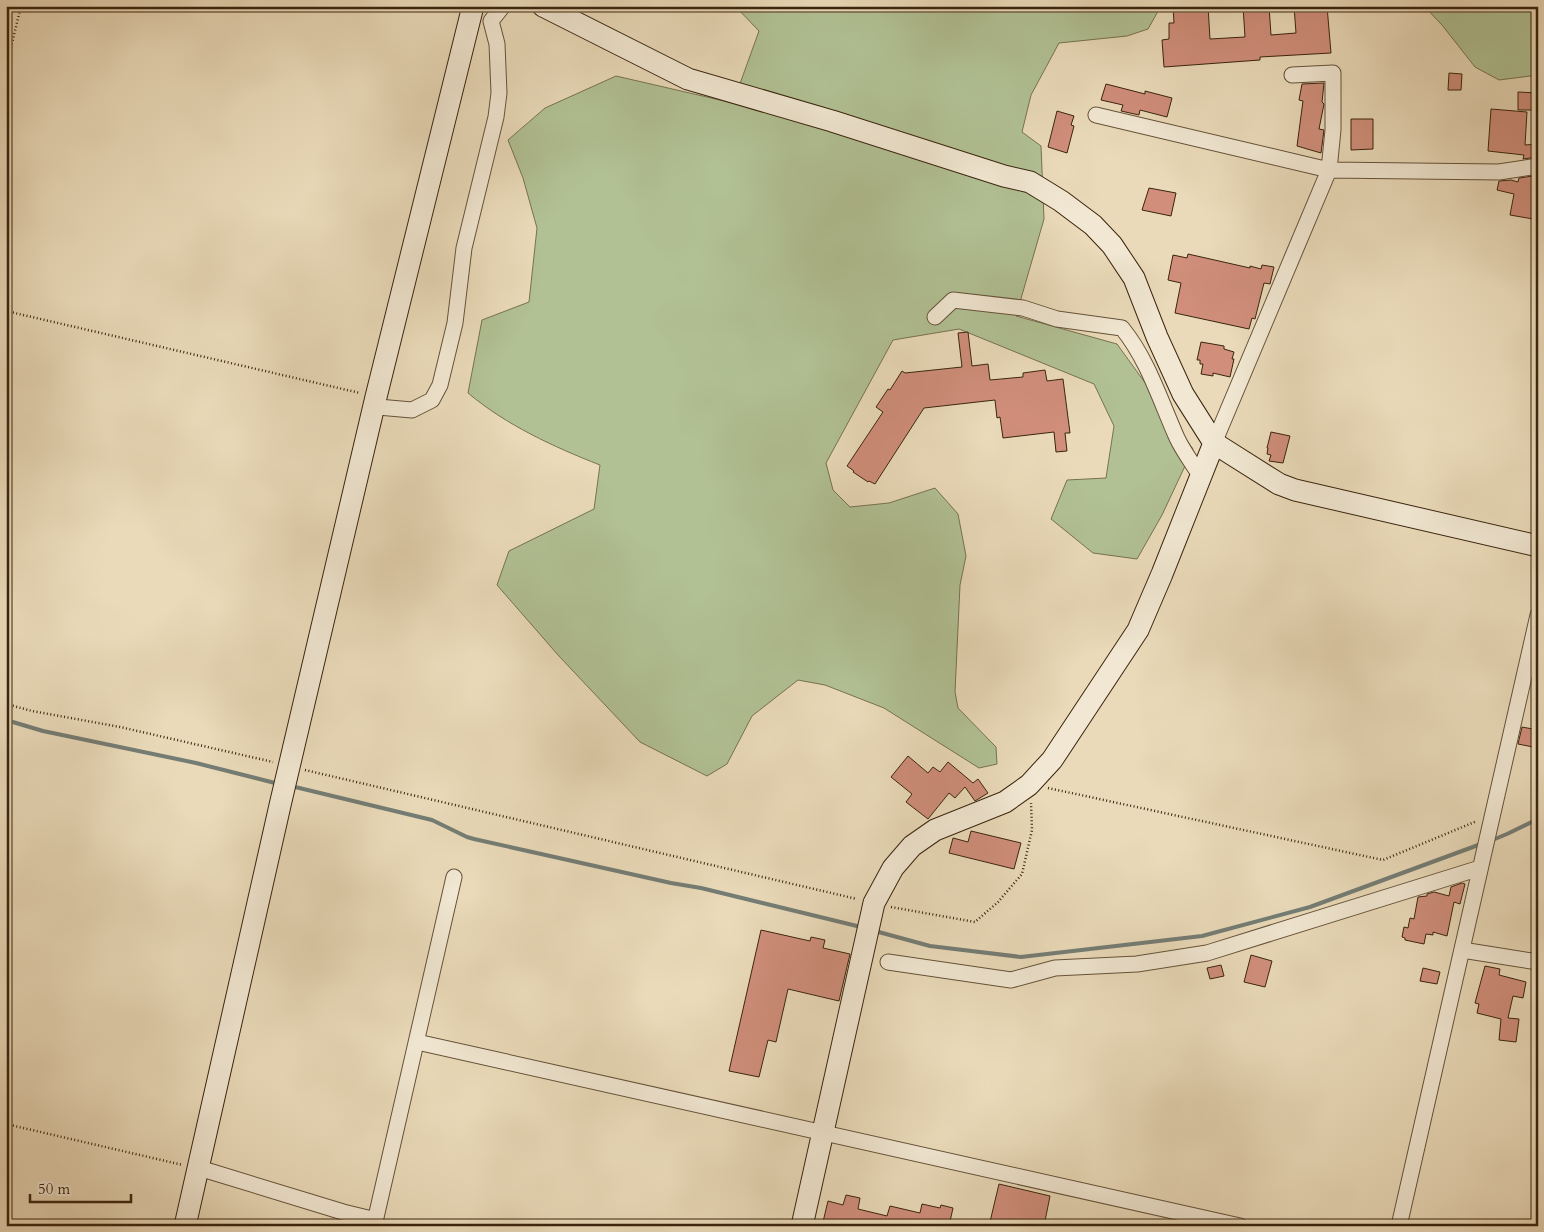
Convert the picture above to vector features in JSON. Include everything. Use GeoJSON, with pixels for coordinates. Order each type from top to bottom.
{"type":"FeatureCollection","features":[{"type":"Feature","properties":{"kind":"street"},"geometry":{"type":"LineString","coordinates":[[185,1226],[281,801],[376,397],[473,6]]}},
{"type":"Feature","properties":{"kind":"street"},"geometry":{"type":"LineString","coordinates":[[376,397],[378,407],[412,410],[432,400],[440,384],[455,323],[464,248],[496,117],[499,92],[497,44],[491,21],[503,6]]}},
{"type":"Feature","properties":{"kind":"street"},"geometry":{"type":"LineString","coordinates":[[543,6],[688,79],[832,121],[1004,176],[1030,182],[1061,201],[1094,225],[1112,245],[1134,278],[1157,337],[1183,394],[1214,443],[1261,474],[1295,490],[1538,546]]}},
{"type":"Feature","properties":{"kind":"street"},"geometry":{"type":"LineString","coordinates":[[802,1226],[874,903],[894,868],[912,846],[935,830],[1005,802],[1029,785],[1052,760],[1138,630],[1162,574],[1214,443],[1329,170],[1333,130],[1333,73],[1292,75]]}},
{"type":"Feature","properties":{"kind":"street"},"geometry":{"type":"LineString","coordinates":[[1096,115],[1329,170],[1499,172],[1538,166]]}},
{"type":"Feature","properties":{"kind":"street"},"geometry":{"type":"LineString","coordinates":[[935,317],[953,300],[1023,308],[1057,319],[1122,328],[1135,344],[1178,440],[1201,477]]}},
{"type":"Feature","properties":{"kind":"street"},"geometry":{"type":"LineString","coordinates":[[1400,1226],[1538,615]]}},
{"type":"Feature","properties":{"kind":"street"},"geometry":{"type":"LineString","coordinates":[[888,962],[1011,980],[1055,968],[1137,964],[1208,954],[1482,861]]}},
{"type":"Feature","properties":{"kind":"street"},"geometry":{"type":"LineString","coordinates":[[199,1168],[375,1223],[454,877]]}},
{"type":"Feature","properties":{"kind":"street"},"geometry":{"type":"LineString","coordinates":[[1462,950],[1538,962]]}},
{"type":"Feature","properties":{"kind":"street"},"geometry":{"type":"LineString","coordinates":[[417,1042],[1240,1226]]}},
{"type":"Feature","properties":{"kind":"path"},"geometry":{"type":"LineString","coordinates":[[6,68],[21,6]]}},
{"type":"Feature","properties":{"kind":"path"},"geometry":{"type":"LineString","coordinates":[[6,311],[376,397]]}},
{"type":"Feature","properties":{"kind":"path"},"geometry":{"type":"LineString","coordinates":[[6,704],[32,711],[120,727],[874,903],[975,922],[998,902],[1022,874],[1032,830],[1029,785],[1383,860],[1492,819]]}},
{"type":"Feature","properties":{"kind":"path"},"geometry":{"type":"LineString","coordinates":[[6,1124],[199,1168]]}},
{"type":"Feature","properties":{"kind":"green space"},"geometry":{"type":"Polygon","coordinates":[[[735,6],[1161,6],[1148,29],[1127,36],[1059,43],[1031,95],[1022,132],[1041,146],[1044,219],[1016,316],[1117,344],[1193,449],[1162,515],[1137,559],[1093,553],[1051,519],[1067,480],[1106,478],[1114,426],[1094,384],[959,329],[893,340],[826,463],[833,490],[850,507],[889,503],[935,488],[958,514],[966,556],[960,585],[955,692],[958,708],[996,747],[997,764],[979,768],[884,708],[825,685],[798,680],[752,716],[727,764],[707,776],[640,742],[558,655],[497,585],[509,551],[594,509],[600,465],[565,451],[514,425],[468,393],[482,320],[529,302],[537,228],[523,178],[508,140],[545,108],[616,76],[733,103],[759,31],[735,6]]]}},
{"type":"Feature","properties":{"kind":"green space"},"geometry":{"type":"Polygon","coordinates":[[[1424,6],[1538,6],[1538,75],[1499,80],[1475,67],[1442,25],[1424,6]]]}},
{"type":"Feature","properties":{"kind":"building"},"geometry":{"type":"Polygon","coordinates":[[[1173,6],[1208,6],[1210,39],[1245,37],[1243,6],[1269,6],[1271,35],[1296,33],[1294,6],[1327,6],[1331,53],[1260,57],[1260,60],[1164,67],[1162,40],[1169,39],[1169,23],[1174,23],[1173,6]]]}},
{"type":"Feature","properties":{"kind":"building"},"geometry":{"type":"Polygon","coordinates":[[[1449,73],[1462,74],[1461,90],[1448,90],[1449,73]]]}},
{"type":"Feature","properties":{"kind":"building"},"geometry":{"type":"Polygon","coordinates":[[[1324,83],[1322,102],[1324,104],[1319,129],[1324,130],[1321,153],[1297,146],[1303,101],[1299,100],[1302,84],[1324,83]]]}},
{"type":"Feature","properties":{"kind":"building"},"geometry":{"type":"Polygon","coordinates":[[[1106,84],[1145,94],[1145,91],[1172,98],[1167,117],[1140,110],[1139,115],[1121,111],[1123,105],[1101,100],[1106,84]]]}},
{"type":"Feature","properties":{"kind":"building"},"geometry":{"type":"Polygon","coordinates":[[[1518,92],[1538,93],[1538,110],[1518,110],[1518,92]]]}},
{"type":"Feature","properties":{"kind":"building"},"geometry":{"type":"Polygon","coordinates":[[[1491,109],[1527,112],[1525,145],[1538,144],[1538,157],[1523,159],[1524,155],[1488,151],[1491,109]]]}},
{"type":"Feature","properties":{"kind":"building"},"geometry":{"type":"Polygon","coordinates":[[[1057,111],[1074,116],[1071,125],[1074,126],[1067,153],[1048,147],[1057,111]]]}},
{"type":"Feature","properties":{"kind":"building"},"geometry":{"type":"Polygon","coordinates":[[[1351,119],[1373,119],[1373,149],[1351,150],[1351,119]]]}},
{"type":"Feature","properties":{"kind":"building"},"geometry":{"type":"Polygon","coordinates":[[[1538,177],[1538,201],[1533,219],[1510,215],[1514,194],[1497,190],[1499,181],[1511,180],[1518,182],[1519,178],[1538,177]]]}},
{"type":"Feature","properties":{"kind":"building"},"geometry":{"type":"Polygon","coordinates":[[[1149,188],[1176,193],[1171,216],[1142,210],[1149,188]]]}},
{"type":"Feature","properties":{"kind":"building"},"geometry":{"type":"Polygon","coordinates":[[[1188,254],[1250,268],[1250,266],[1261,269],[1262,265],[1274,267],[1270,284],[1264,283],[1255,319],[1252,318],[1249,329],[1175,313],[1181,283],[1168,280],[1173,255],[1187,258],[1188,254]]]}},
{"type":"Feature","properties":{"kind":"building"},"geometry":{"type":"Polygon","coordinates":[[[968,332],[972,366],[988,364],[990,380],[1023,377],[1023,373],[1045,370],[1047,381],[1063,379],[1070,433],[1065,433],[1067,451],[1056,452],[1054,432],[1003,438],[1000,417],[997,418],[995,400],[924,408],[875,484],[868,482],[853,472],[847,466],[883,412],[876,407],[902,371],[905,373],[962,367],[958,333],[968,332]]]}},
{"type":"Feature","properties":{"kind":"building"},"geometry":{"type":"Polygon","coordinates":[[[1201,342],[1224,346],[1224,349],[1234,352],[1230,377],[1213,373],[1213,376],[1201,374],[1203,364],[1200,364],[1200,360],[1197,360],[1201,342]]]}},
{"type":"Feature","properties":{"kind":"building"},"geometry":{"type":"Polygon","coordinates":[[[1271,432],[1290,436],[1283,463],[1269,461],[1271,455],[1267,454],[1267,448],[1271,432]]]}},
{"type":"Feature","properties":{"kind":"building"},"geometry":{"type":"Polygon","coordinates":[[[1522,727],[1538,730],[1538,748],[1518,744],[1522,727]]]}},
{"type":"Feature","properties":{"kind":"building"},"geometry":{"type":"Polygon","coordinates":[[[908,756],[928,773],[933,767],[940,772],[948,762],[973,783],[978,779],[988,793],[975,801],[965,787],[955,798],[949,793],[928,819],[906,802],[912,794],[891,777],[908,756]]]}},
{"type":"Feature","properties":{"kind":"building"},"geometry":{"type":"Polygon","coordinates":[[[971,831],[1021,843],[1014,869],[949,853],[953,838],[968,842],[971,831]]]}},
{"type":"Feature","properties":{"kind":"building"},"geometry":{"type":"Polygon","coordinates":[[[1462,883],[1465,884],[1460,904],[1454,902],[1447,936],[1433,932],[1433,935],[1426,934],[1424,944],[1405,940],[1402,937],[1404,927],[1408,928],[1410,918],[1414,919],[1418,897],[1427,896],[1427,894],[1434,892],[1449,896],[1451,887],[1462,883]]]}},
{"type":"Feature","properties":{"kind":"building"},"geometry":{"type":"Polygon","coordinates":[[[761,930],[810,941],[811,937],[825,940],[823,948],[850,954],[839,1001],[788,989],[776,1042],[768,1040],[759,1077],[729,1071],[761,930]]]}},
{"type":"Feature","properties":{"kind":"building"},"geometry":{"type":"Polygon","coordinates":[[[1251,955],[1272,961],[1265,987],[1244,982],[1251,955]]]}},
{"type":"Feature","properties":{"kind":"building"},"geometry":{"type":"Polygon","coordinates":[[[1221,965],[1224,976],[1210,979],[1207,968],[1221,965]]]}},
{"type":"Feature","properties":{"kind":"building"},"geometry":{"type":"Polygon","coordinates":[[[1485,966],[1500,969],[1499,975],[1526,982],[1523,998],[1513,996],[1508,1018],[1519,1019],[1516,1042],[1499,1040],[1501,1019],[1477,1013],[1479,1004],[1475,1003],[1485,966]]]}},
{"type":"Feature","properties":{"kind":"building"},"geometry":{"type":"Polygon","coordinates":[[[1423,968],[1440,972],[1437,984],[1420,981],[1423,968]]]}},
{"type":"Feature","properties":{"kind":"building"},"geometry":{"type":"Polygon","coordinates":[[[999,1184],[1050,1196],[1044,1226],[989,1226],[999,1184]]]}},
{"type":"Feature","properties":{"kind":"building"},"geometry":{"type":"Polygon","coordinates":[[[846,1195],[860,1198],[858,1209],[887,1216],[890,1206],[920,1213],[922,1204],[940,1208],[941,1205],[953,1208],[949,1226],[822,1226],[828,1201],[843,1205],[846,1195]]]}},
{"type":"Feature","properties":{"kind":"waterway"},"geometry":{"type":"LineString","coordinates":[[6,720],[43,731],[196,763],[279,784]]}},
{"type":"Feature","properties":{"kind":"waterway"},"geometry":{"type":"LineString","coordinates":[[291,786],[432,820],[474,839],[701,888],[861,927]]}},
{"type":"Feature","properties":{"kind":"waterway"},"geometry":{"type":"LineString","coordinates":[[1490,841],[1538,819]]}},
{"type":"Feature","properties":{"kind":"waterway"},"geometry":{"type":"LineString","coordinates":[[875,931],[930,946],[1021,957],[1202,936],[1310,907],[1481,844]]}}]}
